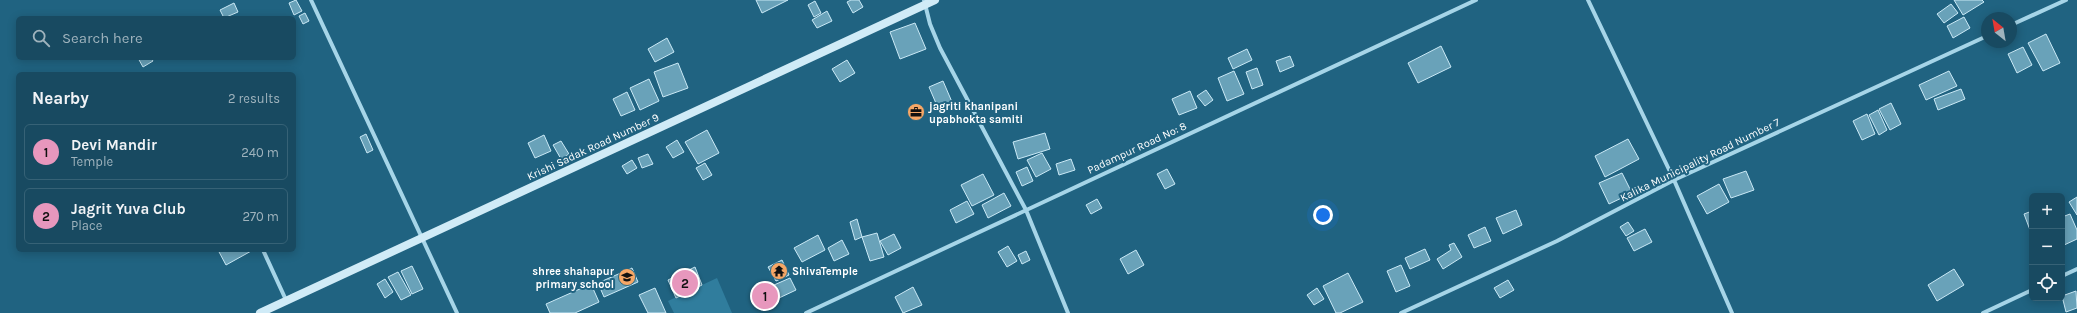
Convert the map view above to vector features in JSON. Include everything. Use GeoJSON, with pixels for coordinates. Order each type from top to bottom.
{"type":"FeatureCollection","features":[{"type":"Feature","properties":{"kind":"street"},"geometry":{"type":"LineString","coordinates":[[311,0],[456,313]]}},
{"type":"Feature","properties":{"kind":"street","name":"Krishi Sadak Road Number 9"},"geometry":{"type":"LineString","coordinates":[[260,313],[421,240],[925,2],[935,0]]}},
{"type":"Feature","properties":{"kind":"street","name":"Padampur Road No: 8"},"geometry":{"type":"LineString","coordinates":[[806,313],[1476,0]]}},
{"type":"Feature","properties":{"kind":"street"},"geometry":{"type":"LineString","coordinates":[[1588,0],[1674,180],[1732,313]]}},
{"type":"Feature","properties":{"kind":"street"},"geometry":{"type":"LineString","coordinates":[[2017,22],[2066,0]]}},
{"type":"Feature","properties":{"kind":"street"},"geometry":{"type":"LineString","coordinates":[[925,2],[930,24],[940,48],[1026,210],[1068,313]]}},
{"type":"Feature","properties":{"kind":"street","name":"Kalika Municipality Road Number 7"},"geometry":{"type":"LineString","coordinates":[[1401,313],[1558,241],[1674,180],[1981,39]]}},
{"type":"Feature","properties":{"kind":"street"},"geometry":{"type":"LineString","coordinates":[[264,252],[286,300]]}},
{"type":"Feature","properties":{"kind":"street"},"geometry":{"type":"LineString","coordinates":[[2065,275],[2077,269]]}},
{"type":"Feature","properties":{"kind":"street"},"geometry":{"type":"LineString","coordinates":[[1983,313],[2029,291]]}},
{"type":"Feature","properties":{"kind":"shaded area"},"geometry":{"type":"Polygon","coordinates":[[[717,278],[732,313],[674,313],[668,301],[717,278]]]}},
{"type":"Feature","properties":{"kind":"building"},"geometry":{"type":"Polygon","coordinates":[[[296,0],[302,11],[294,15],[289,3],[296,0]]]}},
{"type":"Feature","properties":{"kind":"building"},"geometry":{"type":"Polygon","coordinates":[[[756,0],[788,0],[762,13],[756,0]]]}},
{"type":"Feature","properties":{"kind":"building"},"geometry":{"type":"Polygon","coordinates":[[[851,0],[859,0],[863,7],[853,13],[847,2],[851,0]]]}},
{"type":"Feature","properties":{"kind":"building"},"geometry":{"type":"Polygon","coordinates":[[[1954,0],[1982,0],[1984,2],[1963,15],[1954,0]]]}},
{"type":"Feature","properties":{"kind":"building"},"geometry":{"type":"Polygon","coordinates":[[[815,1],[821,13],[814,17],[808,5],[815,1]]]}},
{"type":"Feature","properties":{"kind":"building"},"geometry":{"type":"Polygon","coordinates":[[[234,3],[238,12],[229,16],[223,16],[220,10],[234,3]]]}},
{"type":"Feature","properties":{"kind":"building"},"geometry":{"type":"Polygon","coordinates":[[[1951,4],[1958,13],[1944,23],[1937,14],[1951,4]]]}},
{"type":"Feature","properties":{"kind":"building"},"geometry":{"type":"Polygon","coordinates":[[[827,11],[832,21],[817,28],[812,20],[827,11]]]}},
{"type":"Feature","properties":{"kind":"building"},"geometry":{"type":"Polygon","coordinates":[[[305,13],[309,21],[303,24],[299,16],[305,13]]]}},
{"type":"Feature","properties":{"kind":"building"},"geometry":{"type":"Polygon","coordinates":[[[1964,17],[1970,28],[1953,38],[1947,26],[1964,17]]]}},
{"type":"Feature","properties":{"kind":"building"},"geometry":{"type":"Polygon","coordinates":[[[915,23],[926,49],[900,59],[890,32],[915,23]]]}},
{"type":"Feature","properties":{"kind":"building"},"geometry":{"type":"Polygon","coordinates":[[[2046,34],[2060,63],[2043,71],[2028,43],[2046,34]]]}},
{"type":"Feature","properties":{"kind":"building"},"geometry":{"type":"Polygon","coordinates":[[[667,38],[674,52],[655,62],[648,49],[667,38]]]}},
{"type":"Feature","properties":{"kind":"building"},"geometry":{"type":"Polygon","coordinates":[[[1441,46],[1451,67],[1418,83],[1408,63],[1441,46]]]}},
{"type":"Feature","properties":{"kind":"building"},"geometry":{"type":"Polygon","coordinates":[[[2023,47],[2032,65],[2017,73],[2008,54],[2023,47]]]}},
{"type":"Feature","properties":{"kind":"building"},"geometry":{"type":"Polygon","coordinates":[[[1247,49],[1252,60],[1233,69],[1228,58],[1247,49]]]}},
{"type":"Feature","properties":{"kind":"building"},"geometry":{"type":"Polygon","coordinates":[[[1290,56],[1294,66],[1280,72],[1276,61],[1290,56]]]}},
{"type":"Feature","properties":{"kind":"building"},"geometry":{"type":"Polygon","coordinates":[[[139,60],[152,60],[153,61],[143,67],[139,60]]]}},
{"type":"Feature","properties":{"kind":"building"},"geometry":{"type":"Polygon","coordinates":[[[847,60],[855,73],[840,82],[832,69],[847,60]]]}},
{"type":"Feature","properties":{"kind":"building"},"geometry":{"type":"Polygon","coordinates":[[[678,63],[688,88],[663,97],[654,72],[678,63]]]}},
{"type":"Feature","properties":{"kind":"building"},"geometry":{"type":"Polygon","coordinates":[[[1257,68],[1263,85],[1252,89],[1246,72],[1257,68]]]}},
{"type":"Feature","properties":{"kind":"building"},"geometry":{"type":"Polygon","coordinates":[[[1234,71],[1244,94],[1227,101],[1218,78],[1234,71]]]}},
{"type":"Feature","properties":{"kind":"building"},"geometry":{"type":"Polygon","coordinates":[[[1949,71],[1957,86],[1926,100],[1919,85],[1949,71]]]}},
{"type":"Feature","properties":{"kind":"building"},"geometry":{"type":"Polygon","coordinates":[[[649,79],[659,101],[640,110],[630,88],[649,79]]]}},
{"type":"Feature","properties":{"kind":"building"},"geometry":{"type":"Polygon","coordinates":[[[943,81],[952,102],[938,108],[929,87],[943,81]]]}},
{"type":"Feature","properties":{"kind":"building"},"geometry":{"type":"Polygon","coordinates":[[[1961,89],[1965,99],[1938,110],[1934,99],[1961,89]]]}},
{"type":"Feature","properties":{"kind":"building"},"geometry":{"type":"Polygon","coordinates":[[[1206,90],[1213,100],[1205,106],[1197,96],[1206,90]]]}},
{"type":"Feature","properties":{"kind":"building"},"geometry":{"type":"Polygon","coordinates":[[[1190,91],[1197,108],[1179,115],[1172,99],[1190,91]]]}},
{"type":"Feature","properties":{"kind":"building"},"geometry":{"type":"Polygon","coordinates":[[[627,92],[635,110],[621,116],[613,99],[627,92]]]}},
{"type":"Feature","properties":{"kind":"building"},"geometry":{"type":"Polygon","coordinates":[[[1891,103],[1901,124],[1890,130],[1879,109],[1891,103]]]}},
{"type":"Feature","properties":{"kind":"building"},"geometry":{"type":"Polygon","coordinates":[[[1878,110],[1887,130],[1879,135],[1869,115],[1878,110]]]}},
{"type":"Feature","properties":{"kind":"building"},"geometry":{"type":"Polygon","coordinates":[[[1867,114],[1875,134],[1862,140],[1853,121],[1867,114]]]}},
{"type":"Feature","properties":{"kind":"building"},"geometry":{"type":"Polygon","coordinates":[[[707,130],[719,153],[698,164],[685,142],[707,130]]]}},
{"type":"Feature","properties":{"kind":"building"},"geometry":{"type":"Polygon","coordinates":[[[1045,133],[1050,149],[1018,159],[1013,142],[1045,133]]]}},
{"type":"Feature","properties":{"kind":"building"},"geometry":{"type":"Polygon","coordinates":[[[366,134],[373,150],[367,153],[360,137],[366,134]]]}},
{"type":"Feature","properties":{"kind":"building"},"geometry":{"type":"Polygon","coordinates":[[[544,135],[551,151],[535,158],[528,143],[544,135]]]}},
{"type":"Feature","properties":{"kind":"building"},"geometry":{"type":"Polygon","coordinates":[[[1628,139],[1639,159],[1605,177],[1595,156],[1628,139]]]}},
{"type":"Feature","properties":{"kind":"building"},"geometry":{"type":"Polygon","coordinates":[[[677,140],[684,152],[673,158],[666,147],[677,140]]]}},
{"type":"Feature","properties":{"kind":"building"},"geometry":{"type":"Polygon","coordinates":[[[561,141],[569,154],[561,159],[553,145],[561,141]]]}},
{"type":"Feature","properties":{"kind":"building"},"geometry":{"type":"Polygon","coordinates":[[[1042,153],[1051,169],[1036,177],[1027,160],[1042,153]]]}},
{"type":"Feature","properties":{"kind":"building"},"geometry":{"type":"Polygon","coordinates":[[[648,154],[653,164],[642,168],[638,158],[648,154]]]}},
{"type":"Feature","properties":{"kind":"building"},"geometry":{"type":"Polygon","coordinates":[[[1071,159],[1075,170],[1059,175],[1056,164],[1071,159]]]}},
{"type":"Feature","properties":{"kind":"building"},"geometry":{"type":"Polygon","coordinates":[[[632,160],[637,168],[627,174],[622,166],[632,160]]]}},
{"type":"Feature","properties":{"kind":"building"},"geometry":{"type":"Polygon","coordinates":[[[705,163],[712,175],[703,180],[696,168],[705,163]]]}},
{"type":"Feature","properties":{"kind":"building"},"geometry":{"type":"Polygon","coordinates":[[[1027,167],[1033,181],[1022,186],[1016,172],[1027,167]]]}},
{"type":"Feature","properties":{"kind":"building"},"geometry":{"type":"Polygon","coordinates":[[[1167,169],[1175,184],[1165,189],[1157,174],[1167,169]]]}},
{"type":"Feature","properties":{"kind":"building"},"geometry":{"type":"Polygon","coordinates":[[[1746,171],[1754,190],[1731,198],[1723,179],[1746,171]]]}},
{"type":"Feature","properties":{"kind":"building"},"geometry":{"type":"Polygon","coordinates":[[[1622,173],[1632,193],[1609,204],[1599,183],[1622,173]]]}},
{"type":"Feature","properties":{"kind":"building"},"geometry":{"type":"Polygon","coordinates":[[[983,174],[994,195],[972,206],[961,185],[983,174]]]}},
{"type":"Feature","properties":{"kind":"building"},"geometry":{"type":"Polygon","coordinates":[[[1719,184],[1729,202],[1707,214],[1697,196],[1719,184]]]}},
{"type":"Feature","properties":{"kind":"building"},"geometry":{"type":"Polygon","coordinates":[[[1004,193],[1011,206],[988,218],[982,205],[1004,193]]]}},
{"type":"Feature","properties":{"kind":"building"},"geometry":{"type":"Polygon","coordinates":[[[2077,197],[2077,215],[2069,202],[2077,197]]]}},
{"type":"Feature","properties":{"kind":"building"},"geometry":{"type":"Polygon","coordinates":[[[1097,199],[1102,208],[1091,214],[1086,205],[1097,199]]]}},
{"type":"Feature","properties":{"kind":"building"},"geometry":{"type":"Polygon","coordinates":[[[967,201],[974,214],[956,223],[950,210],[967,201]]]}},
{"type":"Feature","properties":{"kind":"building"},"geometry":{"type":"Polygon","coordinates":[[[1516,210],[1522,225],[1503,234],[1496,218],[1516,210]]]}},
{"type":"Feature","properties":{"kind":"building"},"geometry":{"type":"Polygon","coordinates":[[[2029,212],[2029,227],[2024,214],[2029,212]]]}},
{"type":"Feature","properties":{"kind":"building"},"geometry":{"type":"Polygon","coordinates":[[[2070,214],[2077,230],[2077,239],[2065,245],[2065,229],[2065,216],[2070,214]]]}},
{"type":"Feature","properties":{"kind":"building"},"geometry":{"type":"Polygon","coordinates":[[[857,219],[862,237],[855,240],[850,222],[857,219]]]}},
{"type":"Feature","properties":{"kind":"building"},"geometry":{"type":"Polygon","coordinates":[[[1628,222],[1634,231],[1626,236],[1620,227],[1628,222]]]}},
{"type":"Feature","properties":{"kind":"building"},"geometry":{"type":"Polygon","coordinates":[[[1485,227],[1491,241],[1474,248],[1468,235],[1485,227]]]}},
{"type":"Feature","properties":{"kind":"building"},"geometry":{"type":"Polygon","coordinates":[[[1645,229],[1652,242],[1634,251],[1627,238],[1645,229]]]}},
{"type":"Feature","properties":{"kind":"building"},"geometry":{"type":"Polygon","coordinates":[[[877,233],[884,257],[870,261],[862,237],[877,233]]]}},
{"type":"Feature","properties":{"kind":"building"},"geometry":{"type":"Polygon","coordinates":[[[894,234],[901,248],[888,255],[880,241],[894,234]]]}},
{"type":"Feature","properties":{"kind":"building"},"geometry":{"type":"Polygon","coordinates":[[[818,235],[825,250],[802,262],[794,248],[818,235]]]}},
{"type":"Feature","properties":{"kind":"building"},"geometry":{"type":"Polygon","coordinates":[[[842,240],[849,254],[834,261],[828,248],[842,240]]]}},
{"type":"Feature","properties":{"kind":"building"},"geometry":{"type":"Polygon","coordinates":[[[1454,243],[1462,257],[1443,269],[1437,259],[1451,250],[1449,245],[1454,243]]]}},
{"type":"Feature","properties":{"kind":"building"},"geometry":{"type":"Polygon","coordinates":[[[1008,246],[1017,261],[1007,267],[998,252],[1008,246]]]}},
{"type":"Feature","properties":{"kind":"building"},"geometry":{"type":"Polygon","coordinates":[[[1425,249],[1430,260],[1410,269],[1405,258],[1425,249]]]}},
{"type":"Feature","properties":{"kind":"building"},"geometry":{"type":"Polygon","coordinates":[[[1136,250],[1144,265],[1128,274],[1120,259],[1136,250]]]}},
{"type":"Feature","properties":{"kind":"building"},"geometry":{"type":"Polygon","coordinates":[[[1026,251],[1030,260],[1022,264],[1018,255],[1026,251]]]}},
{"type":"Feature","properties":{"kind":"building"},"geometry":{"type":"Polygon","coordinates":[[[219,252],[249,252],[226,265],[219,252]]]}},
{"type":"Feature","properties":{"kind":"building","name":"ShivaTemple"},"geometry":{"type":"Polygon","coordinates":[[[782,260],[789,275],[776,281],[768,267],[782,260]]]}},
{"type":"Feature","properties":{"kind":"building"},"geometry":{"type":"Polygon","coordinates":[[[1401,265],[1410,286],[1396,292],[1387,271],[1401,265]]]}},
{"type":"Feature","properties":{"kind":"building"},"geometry":{"type":"Polygon","coordinates":[[[412,266],[423,289],[412,294],[401,271],[412,266]]]}},
{"type":"Feature","properties":{"kind":"building"},"geometry":{"type":"Polygon","coordinates":[[[695,267],[702,285],[676,298],[668,280],[695,267]]]}},
{"type":"Feature","properties":{"kind":"building"},"geometry":{"type":"Polygon","coordinates":[[[632,268],[638,282],[604,297],[598,283],[632,268]]]}},
{"type":"Feature","properties":{"kind":"building"},"geometry":{"type":"Polygon","coordinates":[[[1954,269],[1964,285],[1937,301],[1928,285],[1954,269]]]}},
{"type":"Feature","properties":{"kind":"building"},"geometry":{"type":"Polygon","coordinates":[[[398,272],[411,295],[401,300],[388,277],[398,272]]]}},
{"type":"Feature","properties":{"kind":"building"},"geometry":{"type":"Polygon","coordinates":[[[1348,273],[1363,302],[1340,313],[1336,313],[1323,286],[1348,273]]]}},
{"type":"Feature","properties":{"kind":"building"},"geometry":{"type":"Polygon","coordinates":[[[790,278],[796,290],[779,298],[774,285],[790,278]]]}},
{"type":"Feature","properties":{"kind":"building"},"geometry":{"type":"Polygon","coordinates":[[[385,279],[393,292],[385,298],[377,284],[385,279]]]}},
{"type":"Feature","properties":{"kind":"building"},"geometry":{"type":"Polygon","coordinates":[[[1508,280],[1514,290],[1500,298],[1494,288],[1508,280]]]}},
{"type":"Feature","properties":{"kind":"building"},"geometry":{"type":"Polygon","coordinates":[[[767,283],[776,301],[763,308],[754,290],[767,283]]]}},
{"type":"Feature","properties":{"kind":"building"},"geometry":{"type":"Polygon","coordinates":[[[591,284],[599,302],[575,313],[550,313],[546,304],[591,284]]]}},
{"type":"Feature","properties":{"kind":"building"},"geometry":{"type":"Polygon","coordinates":[[[913,287],[922,305],[903,313],[895,297],[913,287]]]}},
{"type":"Feature","properties":{"kind":"building"},"geometry":{"type":"Polygon","coordinates":[[[655,288],[666,313],[648,313],[639,295],[655,288]]]}},
{"type":"Feature","properties":{"kind":"building"},"geometry":{"type":"Polygon","coordinates":[[[1317,288],[1324,299],[1314,305],[1307,295],[1317,288]]]}},
{"type":"Feature","properties":{"kind":"building"},"geometry":{"type":"Polygon","coordinates":[[[2076,291],[2077,308],[2066,312],[2063,301],[2065,301],[2065,295],[2076,291]]]}},
{"type":"Feature","properties":{"kind":"place","name":"jagriti khanipani upabhokta samiti"},"geometry":{"type":"Point","coordinates":[916,112]}},
{"type":"Feature","properties":{"kind":"place","name":"ShivaTemple"},"geometry":{"type":"Point","coordinates":[779,271]}},
{"type":"Feature","properties":{"kind":"place","name":"shree shahapur primary school"},"geometry":{"type":"Point","coordinates":[627,277]}},
{"type":"Feature","properties":{"kind":"place","name":"Jagrit Yuva Club"},"geometry":{"type":"Point","coordinates":[685,283]}},
{"type":"Feature","properties":{"kind":"place","name":"Devi Mandir"},"geometry":{"type":"Point","coordinates":[765,296]}}]}
